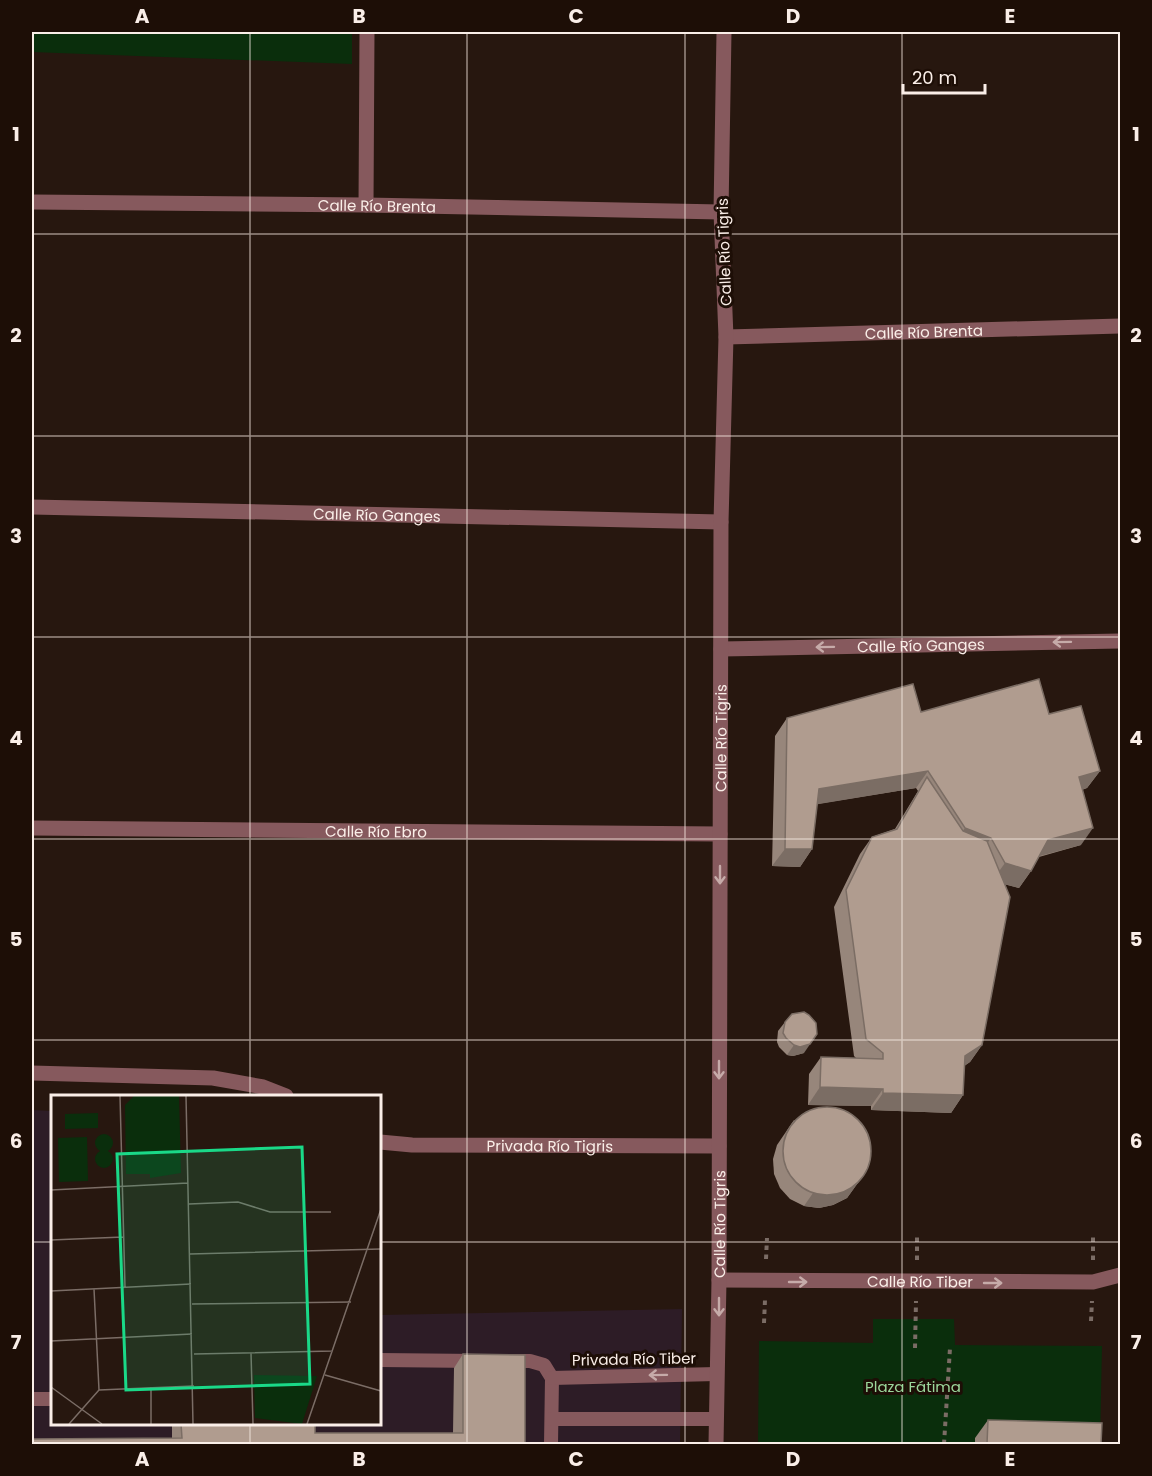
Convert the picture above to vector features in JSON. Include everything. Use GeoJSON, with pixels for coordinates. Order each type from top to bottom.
{"type":"FeatureCollection","features":[{"type":"Feature","properties":{"kind":"street"},"geometry":{"type":"LineString","coordinates":[[366,205],[367,32]]}},
{"type":"Feature","properties":{"kind":"street","name":"Calle Río Tigris"},"geometry":{"type":"LineString","coordinates":[[716,1444],[719,1280],[721,522],[726,337],[721,212],[724,32]]}},
{"type":"Feature","properties":{"kind":"street","name":"Calle Río Brenta"},"geometry":{"type":"LineString","coordinates":[[32,202],[366,205],[721,212]]}},
{"type":"Feature","properties":{"kind":"street","name":"Calle Río Brenta"},"geometry":{"type":"LineString","coordinates":[[726,337],[1120,326]]}},
{"type":"Feature","properties":{"kind":"street","name":"Calle Río Ganges"},"geometry":{"type":"LineString","coordinates":[[32,507],[721,522]]}},
{"type":"Feature","properties":{"kind":"street","name":"Calle Río Ganges"},"geometry":{"type":"LineString","coordinates":[[721,649],[1120,641]]}},
{"type":"Feature","properties":{"kind":"street","name":"Calle Río Ebro"},"geometry":{"type":"LineString","coordinates":[[32,828],[720,834]]}},
{"type":"Feature","properties":{"kind":"street"},"geometry":{"type":"LineString","coordinates":[[32,1073],[213,1078],[263,1087],[283,1095]]}},
{"type":"Feature","properties":{"kind":"street","name":"Privada Río Tigris"},"geometry":{"type":"LineString","coordinates":[[381,1142],[424,1146],[719,1146]]}},
{"type":"Feature","properties":{"kind":"street","name":"Calle Río Tiber"},"geometry":{"type":"LineString","coordinates":[[719,1280],[1093,1282],[1120,1275]]}},
{"type":"Feature","properties":{"kind":"lane","name":"Privada Río Tiber"},"geometry":{"type":"LineString","coordinates":[[381,1360],[530,1361],[544,1365],[552,1378],[551,1444]]}},
{"type":"Feature","properties":{"kind":"lane","name":"Privada Río Tiber"},"geometry":{"type":"LineString","coordinates":[[552,1378],[716,1374]]}},
{"type":"Feature","properties":{"kind":"lane"},"geometry":{"type":"LineString","coordinates":[[32,1399],[51,1399]]}},
{"type":"Feature","properties":{"kind":"lane"},"geometry":{"type":"LineString","coordinates":[[552,1419],[716,1419]]}},
{"type":"Feature","properties":{"kind":"path"},"geometry":{"type":"LineString","coordinates":[[945,1444],[950,1348]]}},
{"type":"Feature","properties":{"kind":"shaded area"},"geometry":{"type":"Polygon","coordinates":[[[32,1110],[51,1111],[51,1425],[381,1425],[381,1315],[682,1309],[680,1444],[32,1444],[32,1110]]]}},
{"type":"Feature","properties":{"kind":"green space"},"geometry":{"type":"Polygon","coordinates":[[[32,32],[352,32],[352,64],[32,52],[32,32]]]}},
{"type":"Feature","properties":{"kind":"green space","name":"Plaza Fátima"},"geometry":{"type":"Polygon","coordinates":[[[873,1319],[954,1319],[955,1345],[1102,1346],[1100,1444],[758,1444],[759,1341],[873,1343],[873,1319]]]}},
{"type":"Feature","properties":{"kind":"building"},"geometry":{"type":"Polygon","coordinates":[[[1039,679],[1049,714],[1081,706],[1100,771],[1079,777],[1093,828],[1048,840],[1031,871],[1005,863],[991,838],[965,828],[928,771],[819,789],[812,849],[785,849],[787,718],[913,684],[921,712],[1039,679]]]}},
{"type":"Feature","properties":{"kind":"building"},"geometry":{"type":"Polygon","coordinates":[[[927,777],[963,831],[987,841],[1010,897],[982,1045],[965,1056],[963,1095],[883,1093],[883,1089],[820,1087],[821,1057],[883,1059],[883,1053],[866,1039],[846,890],[872,837],[897,829],[927,777]]]}},
{"type":"Feature","properties":{"kind":"building"},"geometry":{"type":"Polygon","coordinates":[[[804,1012],[816,1023],[817,1034],[810,1044],[800,1047],[794,1045],[783,1033],[785,1022],[792,1014],[804,1012]]]}},
{"type":"Feature","properties":{"kind":"building"},"geometry":{"type":"Polygon","coordinates":[[[827,1107],[844,1110],[858,1120],[868,1134],[871,1151],[868,1168],[858,1182],[844,1192],[827,1195],[810,1192],[796,1182],[786,1168],[783,1151],[786,1134],[796,1120],[810,1110],[827,1107]]]}},
{"type":"Feature","properties":{"kind":"building"},"geometry":{"type":"Polygon","coordinates":[[[463,1354],[525,1355],[525,1444],[32,1444],[32,1439],[182,1438],[181,1425],[315,1425],[315,1433],[463,1433],[463,1354]]]}},
{"type":"Feature","properties":{"kind":"building"},"geometry":{"type":"Polygon","coordinates":[[[988,1420],[1102,1423],[1101,1444],[987,1444],[988,1420]]]}}]}
